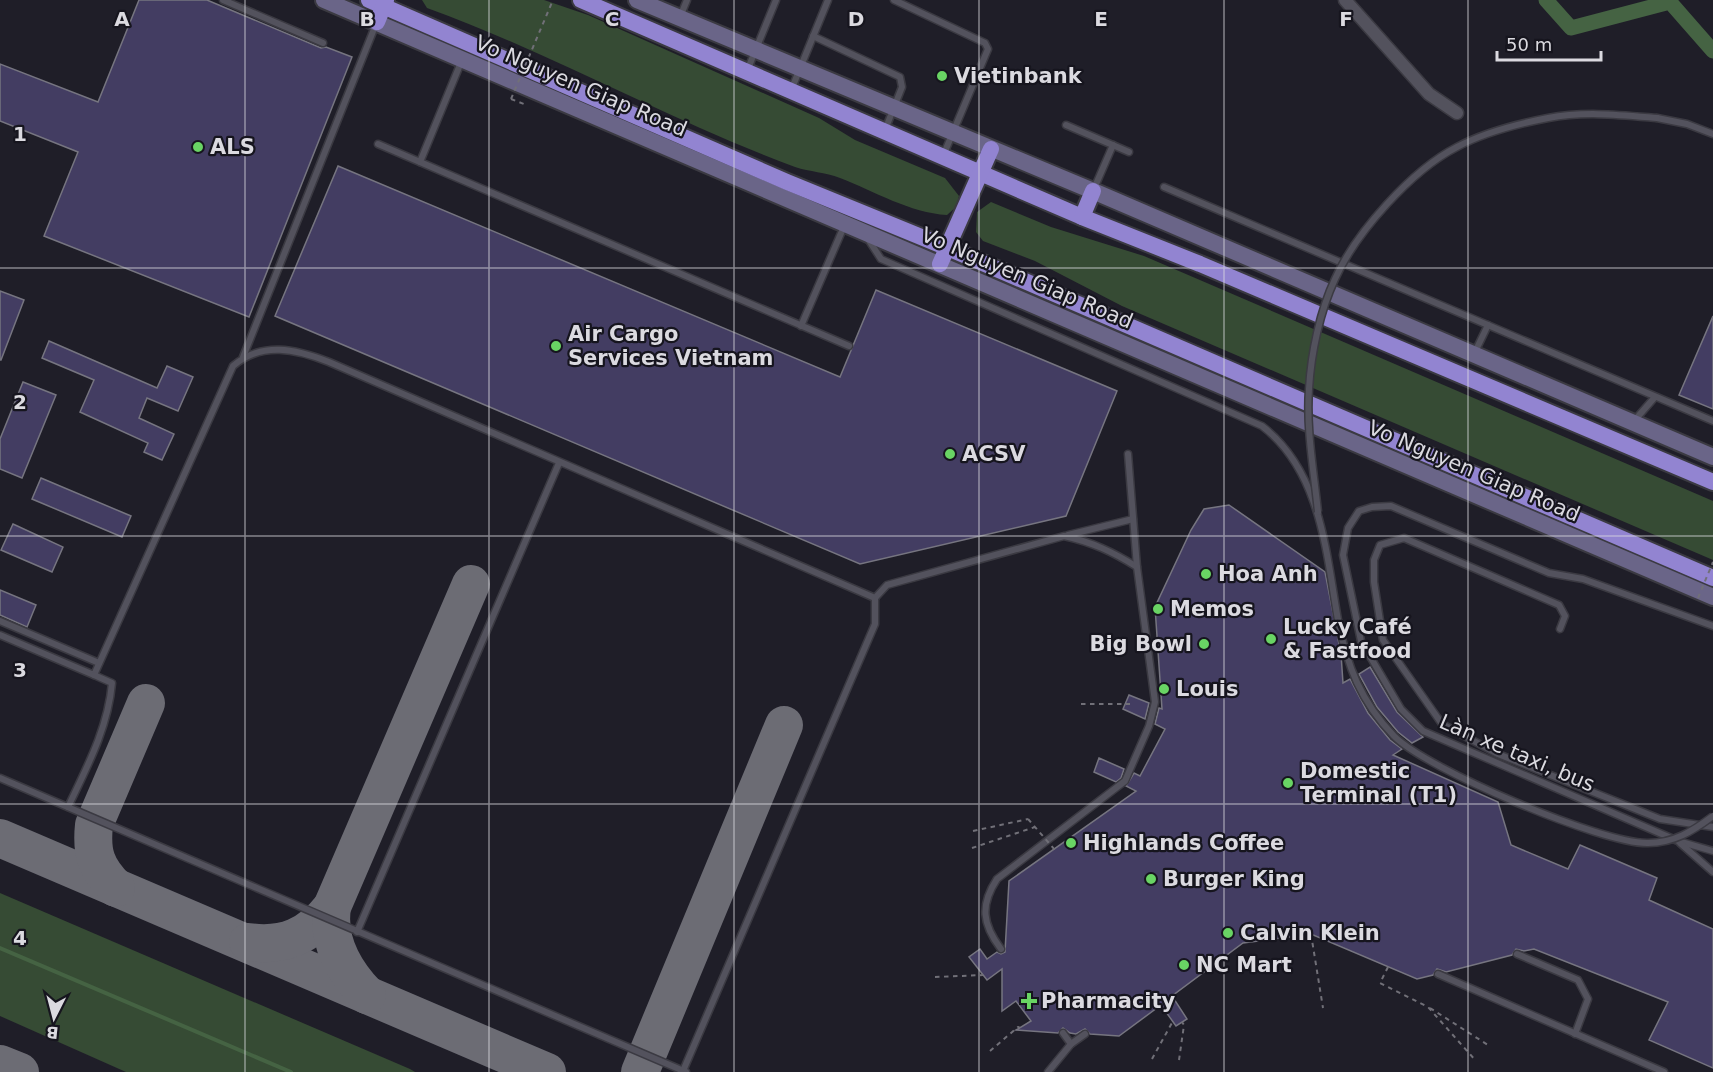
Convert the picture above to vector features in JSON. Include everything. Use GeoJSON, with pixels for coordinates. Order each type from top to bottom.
{"type":"FeatureCollection","features":[{"type":"Feature","properties":{"kind":"highway"},"geometry":{"type":"LineString","coordinates":[[581,0],[1082,217],[1200,264],[1713,482]]}},
{"type":"Feature","properties":{"kind":"highway"},"geometry":{"type":"LineString","coordinates":[[376,22],[380,2]]}},
{"type":"Feature","properties":{"kind":"highway","name":"Vo Nguyen Giap Road"},"geometry":{"type":"LineString","coordinates":[[380,2],[787,182],[848,216],[948,248],[1713,578]]}},
{"type":"Feature","properties":{"kind":"highway"},"geometry":{"type":"LineString","coordinates":[[940,264],[991,149]]}},
{"type":"Feature","properties":{"kind":"highway"},"geometry":{"type":"LineString","coordinates":[[1082,217],[1093,191]]}},
{"type":"Feature","properties":{"kind":"main road","name":"Vo Nguyen Giap Road"},"geometry":{"type":"LineString","coordinates":[[324,0],[815,210],[848,216],[863,231],[1706,597]]}},
{"type":"Feature","properties":{"kind":"main road"},"geometry":{"type":"LineString","coordinates":[[637,0],[1093,191],[1713,457]]}},
{"type":"Feature","properties":{"kind":"main road"},"geometry":{"type":"LineString","coordinates":[[787,182],[815,210]]}},
{"type":"Feature","properties":{"kind":"main road"},"geometry":{"type":"LineString","coordinates":[[1091,310],[1101,334]]}},
{"type":"Feature","properties":{"kind":"street"},"geometry":{"type":"LineString","coordinates":[[1345,0],[1429,94],[1457,113]]}},
{"type":"Feature","properties":{"kind":"lane"},"geometry":{"type":"LineString","coordinates":[[223,0],[323,43]]}},
{"type":"Feature","properties":{"kind":"lane"},"geometry":{"type":"LineString","coordinates":[[680,18],[687,0]]}},
{"type":"Feature","properties":{"kind":"lane"},"geometry":{"type":"LineString","coordinates":[[747,71],[776,0]]}},
{"type":"Feature","properties":{"kind":"lane"},"geometry":{"type":"LineString","coordinates":[[791,91],[828,0]]}},
{"type":"Feature","properties":{"kind":"lane"},"geometry":{"type":"LineString","coordinates":[[894,0],[985,43],[988,49],[943,156]]}},
{"type":"Feature","properties":{"kind":"lane"},"geometry":{"type":"LineString","coordinates":[[243,357],[376,22]]}},
{"type":"Feature","properties":{"kind":"lane"},"geometry":{"type":"LineString","coordinates":[[813,36],[900,77],[902,87],[885,131]]}},
{"type":"Feature","properties":{"kind":"lane"},"geometry":{"type":"LineString","coordinates":[[420,162],[462,59]]}},
{"type":"Feature","properties":{"kind":"lane"},"geometry":{"type":"LineString","coordinates":[[1713,134],[1687,124],[1609,113],[1550,117],[1503,128],[1456,147],[1405,185],[1369,225],[1335,278],[1316,342],[1308,390],[1318,512],[1346,658],[1369,706],[1397,739],[1413,752],[1512,802],[1601,832],[1645,844],[1668,842],[1689,833],[1713,816]]}},
{"type":"Feature","properties":{"kind":"lane"},"geometry":{"type":"LineString","coordinates":[[1066,125],[1129,152]]}},
{"type":"Feature","properties":{"kind":"lane"},"geometry":{"type":"LineString","coordinates":[[378,144],[849,346]]}},
{"type":"Feature","properties":{"kind":"lane"},"geometry":{"type":"LineString","coordinates":[[1093,191],[1113,145]]}},
{"type":"Feature","properties":{"kind":"lane"},"geometry":{"type":"LineString","coordinates":[[1164,187],[1713,421]]}},
{"type":"Feature","properties":{"kind":"lane"},"geometry":{"type":"LineString","coordinates":[[801,326],[848,216]]}},
{"type":"Feature","properties":{"kind":"lane"},"geometry":{"type":"LineString","coordinates":[[863,231],[881,259],[1262,426],[1278,438],[1289,452],[1318,512]]}},
{"type":"Feature","properties":{"kind":"lane"},"geometry":{"type":"LineString","coordinates":[[1474,354],[1488,325]]}},
{"type":"Feature","properties":{"kind":"lane"},"geometry":{"type":"LineString","coordinates":[[94,675],[233,366],[243,357],[259,351],[283,348],[304,352],[875,598]]}},
{"type":"Feature","properties":{"kind":"lane"},"geometry":{"type":"LineString","coordinates":[[1633,421],[1655,396]]}},
{"type":"Feature","properties":{"kind":"lane"},"geometry":{"type":"LineString","coordinates":[[1001,949],[991,936],[985,914],[987,894],[997,879],[1125,781],[1149,726],[1155,702],[1137,567],[1128,454]]}},
{"type":"Feature","properties":{"kind":"lane"},"geometry":{"type":"LineString","coordinates":[[357,932],[559,463]]}},
{"type":"Feature","properties":{"kind":"lane","name":"Làn xe taxi, bus"},"geometry":{"type":"LineString","coordinates":[[1713,626],[1583,579],[1549,573],[1391,506],[1372,507],[1359,511],[1348,528],[1342,555],[1361,641],[1401,709],[1423,731],[1678,841],[1713,851]]}},
{"type":"Feature","properties":{"kind":"lane"},"geometry":{"type":"LineString","coordinates":[[0,778],[684,1071],[875,624],[875,598],[886,585],[1133,519]]}},
{"type":"Feature","properties":{"kind":"lane"},"geometry":{"type":"LineString","coordinates":[[1065,536],[1091,542],[1114,552],[1137,567]]}},
{"type":"Feature","properties":{"kind":"lane"},"geometry":{"type":"LineString","coordinates":[[1560,629],[1565,616],[1559,605],[1404,538],[1380,545],[1374,560],[1374,582],[1383,640],[1442,724],[1507,758],[1660,819],[1713,827]]}},
{"type":"Feature","properties":{"kind":"lane"},"geometry":{"type":"LineString","coordinates":[[0,621],[99,663]]}},
{"type":"Feature","properties":{"kind":"lane"},"geometry":{"type":"LineString","coordinates":[[0,635],[112,683],[110,707],[96,746],[68,807]]}},
{"type":"Feature","properties":{"kind":"lane"},"geometry":{"type":"LineString","coordinates":[[1678,841],[1713,872]]}},
{"type":"Feature","properties":{"kind":"lane"},"geometry":{"type":"LineString","coordinates":[[1517,954],[1578,980],[1588,999],[1575,1034]]}},
{"type":"Feature","properties":{"kind":"lane"},"geometry":{"type":"LineString","coordinates":[[1438,974],[1664,1072]]}},
{"type":"Feature","properties":{"kind":"lane"},"geometry":{"type":"LineString","coordinates":[[1063,1033],[1071,1044]]}},
{"type":"Feature","properties":{"kind":"lane"},"geometry":{"type":"LineString","coordinates":[[1048,1072],[1071,1044],[1085,1034]]}},
{"type":"Feature","properties":{"kind":"path"},"geometry":{"type":"LineString","coordinates":[[511,99],[553,0]]}},
{"type":"Feature","properties":{"kind":"path"},"geometry":{"type":"LineString","coordinates":[[1706,597],[1713,562]]}},
{"type":"Feature","properties":{"kind":"path"},"geometry":{"type":"LineString","coordinates":[[1081,704],[1130,704]]}},
{"type":"Feature","properties":{"kind":"path"},"geometry":{"type":"LineString","coordinates":[[974,831],[1028,819],[1054,850]]}},
{"type":"Feature","properties":{"kind":"path"},"geometry":{"type":"LineString","coordinates":[[972,848],[1035,827]]}},
{"type":"Feature","properties":{"kind":"path"},"geometry":{"type":"LineString","coordinates":[[1311,934],[1323,1008]]}},
{"type":"Feature","properties":{"kind":"path"},"geometry":{"type":"LineString","coordinates":[[1388,967],[1380,982],[1428,1007],[1488,1045]]}},
{"type":"Feature","properties":{"kind":"path"},"geometry":{"type":"LineString","coordinates":[[935,977],[983,975]]}},
{"type":"Feature","properties":{"kind":"path"},"geometry":{"type":"LineString","coordinates":[[1428,1007],[1476,1061]]}},
{"type":"Feature","properties":{"kind":"path"},"geometry":{"type":"LineString","coordinates":[[1152,1059],[1173,1021]]}},
{"type":"Feature","properties":{"kind":"path"},"geometry":{"type":"LineString","coordinates":[[1179,1060],[1182,1022]]}},
{"type":"Feature","properties":{"kind":"path"},"geometry":{"type":"LineString","coordinates":[[990,1051],[1018,1027],[1020,1028]]}},
{"type":"Feature","properties":{"kind":"green space"},"geometry":{"type":"Polygon","coordinates":[[[422,0],[544,0],[588,15],[819,118],[855,140],[945,178],[959,196],[956,207],[947,215],[919,210],[834,176],[795,167],[748,149],[520,45],[427,8],[422,0]]]}},
{"type":"Feature","properties":{"kind":"green space"},"geometry":{"type":"Polygon","coordinates":[[[991,202],[1051,227],[1144,256],[1713,501],[1713,560],[1122,306],[1035,261],[983,241],[976,232],[977,212],[991,202]]]}},
{"type":"Feature","properties":{"kind":"green space"},"geometry":{"type":"Polygon","coordinates":[[[0,893],[415,1072],[126,1072],[0,1016],[0,893]]]}},
{"type":"Feature","properties":{"kind":"building","name":"ALS"},"geometry":{"type":"Polygon","coordinates":[[[139,0],[207,0],[321,48],[326,47],[352,57],[249,317],[44,236],[78,152],[0,121],[0,64],[98,102],[139,0]]]}},
{"type":"Feature","properties":{"kind":"building","name":"Air Cargo Services Vietnam"},"geometry":{"type":"Polygon","coordinates":[[[338,166],[840,377],[876,290],[1117,391],[1066,516],[860,564],[275,316],[338,166]]]}},
{"type":"Feature","properties":{"kind":"building"},"geometry":{"type":"Polygon","coordinates":[[[0,291],[24,300],[1,360],[0,360],[0,291]]]}},
{"type":"Feature","properties":{"kind":"building"},"geometry":{"type":"Polygon","coordinates":[[[1713,316],[1713,409],[1679,395],[1713,316]]]}},
{"type":"Feature","properties":{"kind":"building"},"geometry":{"type":"Polygon","coordinates":[[[49,341],[157,388],[167,366],[193,377],[178,411],[147,398],[139,418],[174,434],[162,460],[144,452],[148,443],[80,412],[94,380],[42,358],[49,341]]]}},
{"type":"Feature","properties":{"kind":"building"},"geometry":{"type":"Polygon","coordinates":[[[23,382],[56,395],[22,478],[0,469],[0,439],[23,382]]]}},
{"type":"Feature","properties":{"kind":"building"},"geometry":{"type":"Polygon","coordinates":[[[41,478],[131,516],[122,537],[32,499],[41,478]]]}},
{"type":"Feature","properties":{"kind":"building","name":"Domestic Terminal (T1)"},"geometry":{"type":"Polygon","coordinates":[[[1229,505],[1325,572],[1341,654],[1343,683],[1350,679],[1368,713],[1390,740],[1402,749],[1393,755],[1498,802],[1511,845],[1568,869],[1580,845],[1657,878],[1649,900],[1713,929],[1713,1068],[1649,1040],[1668,1002],[1534,949],[1524,951],[1516,949],[1512,955],[1446,972],[1437,969],[1433,975],[1417,979],[1311,934],[1243,943],[1172,996],[1187,1019],[1176,1026],[1161,1005],[1119,1036],[1090,1034],[1085,1029],[1076,1034],[1063,1028],[1058,1033],[1016,1030],[1031,1021],[1016,1001],[1002,1011],[1002,969],[987,980],[969,957],[980,949],[987,959],[997,952],[1001,954],[1005,952],[1009,881],[1136,791],[1126,786],[1134,773],[1140,776],[1165,729],[1155,724],[1159,708],[1162,709],[1155,607],[1191,530],[1204,509],[1229,505]]]}},
{"type":"Feature","properties":{"kind":"building"},"geometry":{"type":"Polygon","coordinates":[[[13,524],[63,547],[52,572],[1,550],[13,524]]]}},
{"type":"Feature","properties":{"kind":"building"},"geometry":{"type":"Polygon","coordinates":[[[0,590],[36,605],[27,627],[0,615],[0,590]]]}},
{"type":"Feature","properties":{"kind":"building"},"geometry":{"type":"Polygon","coordinates":[[[1370,667],[1397,712],[1423,737],[1412,743],[1398,732],[1377,707],[1359,674],[1370,667]]]}},
{"type":"Feature","properties":{"kind":"building"},"geometry":{"type":"Polygon","coordinates":[[[1129,695],[1149,703],[1145,719],[1123,709],[1129,695]]]}},
{"type":"Feature","properties":{"kind":"building"},"geometry":{"type":"Polygon","coordinates":[[[1099,758],[1124,769],[1121,778],[1116,782],[1094,772],[1099,758]]]}},
{"type":"Feature","properties":{"kind":"waterway"},"geometry":{"type":"LineString","coordinates":[[1546,0],[1571,28],[1670,2],[1713,51]]}},
{"type":"Feature","properties":{"kind":"waterway"},"geometry":{"type":"LineString","coordinates":[[0,948],[291,1072]]}},
{"type":"Feature","properties":{"kind":"taxiway"},"geometry":{"type":"LineString","coordinates":[[367,995],[351,976],[339,955],[332,932],[332,907],[471,584]]}},
{"type":"Feature","properties":{"kind":"taxiway"},"geometry":{"type":"LineString","coordinates":[[116,888],[96,860],[93,844],[94,825],[146,703]]}},
{"type":"Feature","properties":{"kind":"taxiway"},"geometry":{"type":"LineString","coordinates":[[640,1072],[784,725]]}},
{"type":"Feature","properties":{"kind":"taxiway"},"geometry":{"type":"LineString","coordinates":[[0,838],[547,1072]]}},
{"type":"Feature","properties":{"kind":"taxiway"},"geometry":{"type":"LineString","coordinates":[[248,942],[274,943],[295,937],[314,925],[332,907]]}},
{"type":"Feature","properties":{"kind":"taxiway"},"geometry":{"type":"LineString","coordinates":[[0,1064],[20,1072]]}},
{"type":"Feature","properties":{"kind":"place","name":"Vietinbank"},"geometry":{"type":"Point","coordinates":[942,76]}},
{"type":"Feature","properties":{"kind":"place","name":"ALS"},"geometry":{"type":"Point","coordinates":[198,147]}},
{"type":"Feature","properties":{"kind":"place","name":"Air Cargo Services Vietnam"},"geometry":{"type":"Point","coordinates":[556,346]}},
{"type":"Feature","properties":{"kind":"place","name":"ACSV"},"geometry":{"type":"Point","coordinates":[950,454]}},
{"type":"Feature","properties":{"kind":"place","name":"Hoa Anh"},"geometry":{"type":"Point","coordinates":[1206,574]}},
{"type":"Feature","properties":{"kind":"place","name":"Memos"},"geometry":{"type":"Point","coordinates":[1158,609]}},
{"type":"Feature","properties":{"kind":"place","name":"Lucky Café & Fastfood"},"geometry":{"type":"Point","coordinates":[1271,639]}},
{"type":"Feature","properties":{"kind":"place","name":"Big Bowl"},"geometry":{"type":"Point","coordinates":[1204,644]}},
{"type":"Feature","properties":{"kind":"place","name":"Louis"},"geometry":{"type":"Point","coordinates":[1164,689]}},
{"type":"Feature","properties":{"kind":"place","name":"Domestic Terminal (T1)"},"geometry":{"type":"Point","coordinates":[1288,783]}},
{"type":"Feature","properties":{"kind":"place","name":"Highlands Coffee"},"geometry":{"type":"Point","coordinates":[1071,843]}},
{"type":"Feature","properties":{"kind":"place","name":"Burger King"},"geometry":{"type":"Point","coordinates":[1151,879]}},
{"type":"Feature","properties":{"kind":"place","name":"Calvin Klein"},"geometry":{"type":"Point","coordinates":[1228,933]}},
{"type":"Feature","properties":{"kind":"place","name":"NC Mart"},"geometry":{"type":"Point","coordinates":[1184,965]}},
{"type":"Feature","properties":{"kind":"place","name":"Pharmacity"},"geometry":{"type":"Point","coordinates":[1029,1001]}}]}
